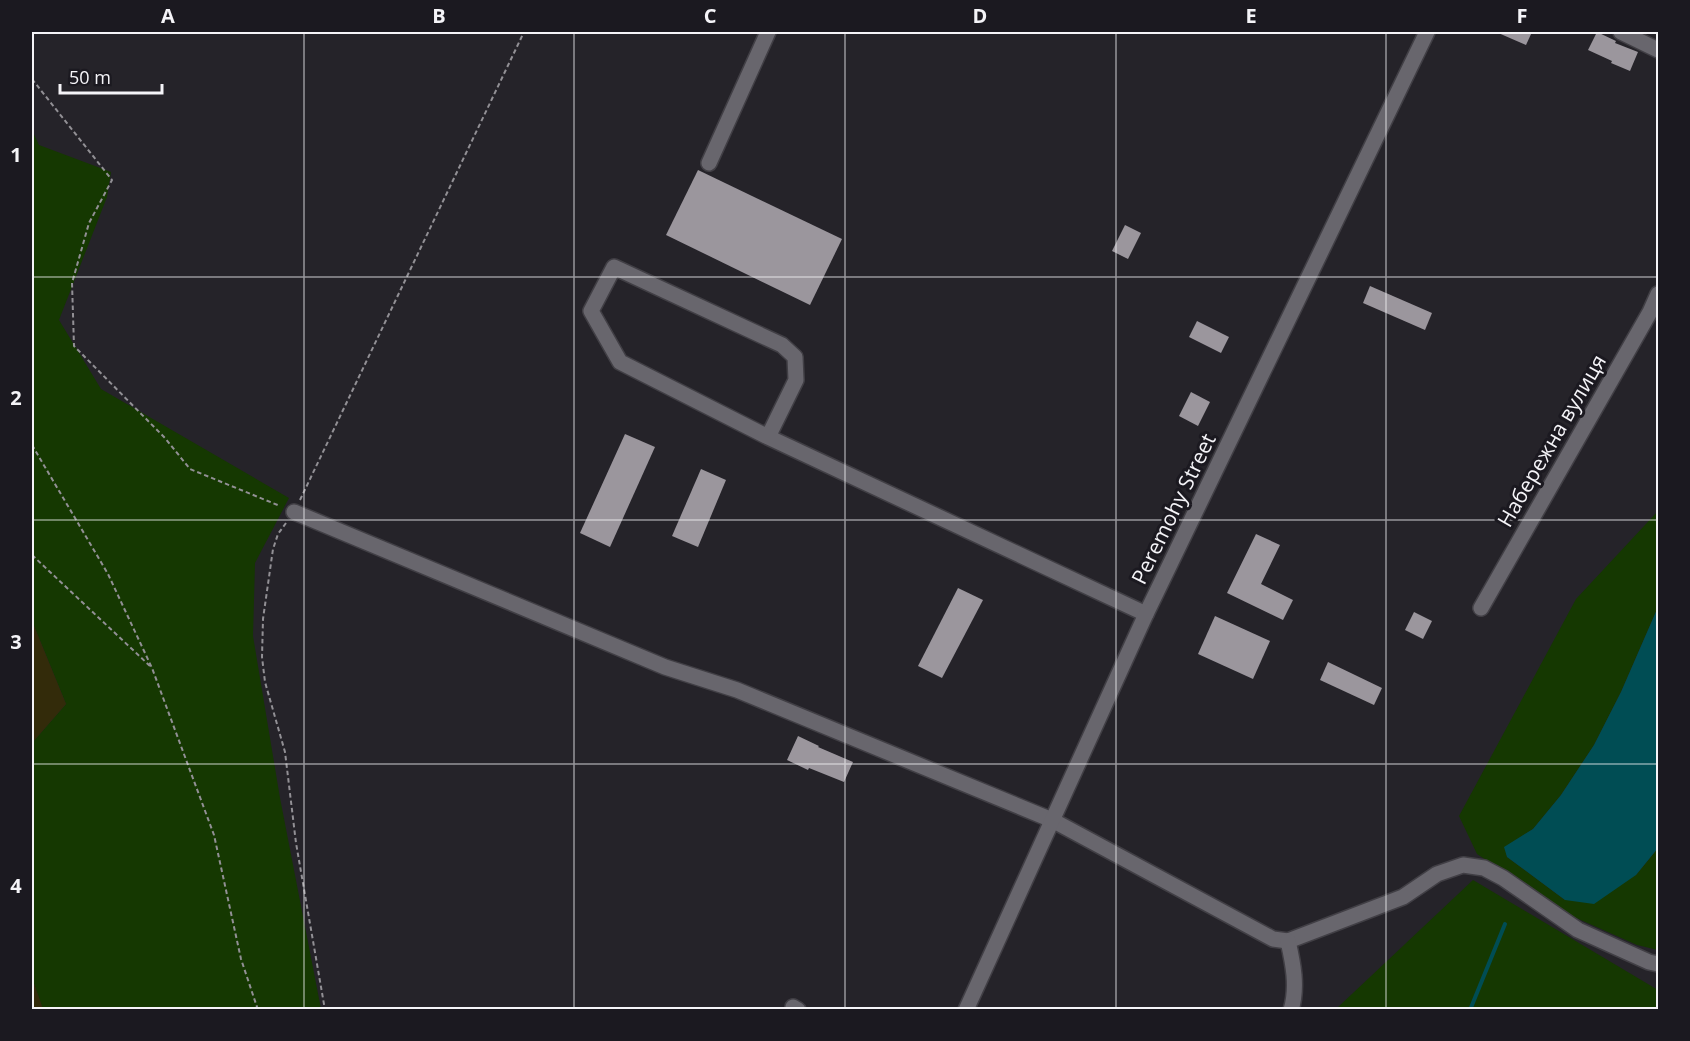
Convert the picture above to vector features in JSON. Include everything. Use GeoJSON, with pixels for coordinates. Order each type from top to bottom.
{"type":"FeatureCollection","features":[{"type":"Feature","properties":{"kind":"street"},"geometry":{"type":"LineString","coordinates":[[709,163],[768,32]]}},
{"type":"Feature","properties":{"kind":"street","name":"Peremohy Street"},"geometry":{"type":"LineString","coordinates":[[966,1010],[1146,614],[1428,32]]}},
{"type":"Feature","properties":{"kind":"street"},"geometry":{"type":"LineString","coordinates":[[1621,32],[1659,50]]}},
{"type":"Feature","properties":{"kind":"street"},"geometry":{"type":"LineString","coordinates":[[768,437],[796,380],[795,357],[782,345],[614,267],[591,311],[620,362],[768,437],[1146,614]]}},
{"type":"Feature","properties":{"kind":"street","name":"Набережна вулиця"},"geometry":{"type":"LineString","coordinates":[[1480,608],[1659,294]]}},
{"type":"Feature","properties":{"kind":"street"},"geometry":{"type":"LineString","coordinates":[[294,512],[665,667],[737,690],[1052,820],[1273,939],[1287,941],[1403,897],[1437,874],[1462,866],[1484,868],[1503,878],[1578,930],[1649,962],[1659,964]]}},
{"type":"Feature","properties":{"kind":"street"},"geometry":{"type":"LineString","coordinates":[[1287,941],[1293,963],[1294,999],[1291,1010]]}},
{"type":"Feature","properties":{"kind":"path"},"geometry":{"type":"LineString","coordinates":[[325,1010],[296,843],[285,752],[265,682],[262,657],[263,619],[273,549],[278,534],[294,512],[524,32]]}},
{"type":"Feature","properties":{"kind":"path"},"geometry":{"type":"LineString","coordinates":[[32,79],[112,180],[89,223],[72,283],[74,346],[165,438],[190,469],[294,512]]}},
{"type":"Feature","properties":{"kind":"path"},"geometry":{"type":"LineString","coordinates":[[32,446],[108,574],[152,668],[214,835],[241,959],[258,1010]]}},
{"type":"Feature","properties":{"kind":"path"},"geometry":{"type":"LineString","coordinates":[[32,555],[152,668]]}},
{"type":"Feature","properties":{"kind":"green space"},"geometry":{"type":"Polygon","coordinates":[[[32,130],[39,145],[111,172],[107,197],[59,320],[101,389],[289,498],[255,563],[253,636],[280,798],[321,1009],[43,1009],[32,978],[32,743],[66,704],[32,621],[32,130]]]}},
{"type":"Feature","properties":{"kind":"green space"},"geometry":{"type":"Polygon","coordinates":[[[1658,511],[1658,607],[1621,692],[1594,745],[1561,795],[1533,829],[1505,847],[1507,857],[1565,900],[1636,875],[1658,848],[1658,950],[1637,945],[1565,913],[1477,854],[1459,816],[1576,599],[1658,511]]]}},
{"type":"Feature","properties":{"kind":"green space"},"geometry":{"type":"Polygon","coordinates":[[[1473,880],[1658,990],[1658,1009],[1336,1009],[1473,880]]]}},
{"type":"Feature","properties":{"kind":"sand"},"geometry":{"type":"Polygon","coordinates":[[[32,621],[66,704],[32,743],[32,621]]]}},
{"type":"Feature","properties":{"kind":"sand"},"geometry":{"type":"Polygon","coordinates":[[[32,978],[43,1009],[32,1009],[32,978]]]}},
{"type":"Feature","properties":{"kind":"water"},"geometry":{"type":"Polygon","coordinates":[[[1658,607],[1658,848],[1636,875],[1594,904],[1565,900],[1507,857],[1504,847],[1533,829],[1561,795],[1594,745],[1621,692],[1658,607]]]}},
{"type":"Feature","properties":{"kind":"building"},"geometry":{"type":"Polygon","coordinates":[[[1496,32],[1532,32],[1526,45],[1496,32]]]}},
{"type":"Feature","properties":{"kind":"building"},"geometry":{"type":"Polygon","coordinates":[[[1597,32],[1616,41],[1615,43],[1638,52],[1630,71],[1588,50],[1597,32]]]}},
{"type":"Feature","properties":{"kind":"building"},"geometry":{"type":"Polygon","coordinates":[[[698,170],[842,239],[810,305],[666,235],[698,170]]]}},
{"type":"Feature","properties":{"kind":"building"},"geometry":{"type":"Polygon","coordinates":[[[1125,225],[1141,233],[1128,259],[1112,251],[1125,225]]]}},
{"type":"Feature","properties":{"kind":"building"},"geometry":{"type":"Polygon","coordinates":[[[1370,286],[1432,313],[1425,330],[1363,303],[1370,286]]]}},
{"type":"Feature","properties":{"kind":"building"},"geometry":{"type":"Polygon","coordinates":[[[1197,321],[1229,337],[1221,353],[1189,337],[1197,321]]]}},
{"type":"Feature","properties":{"kind":"building"},"geometry":{"type":"Polygon","coordinates":[[[1191,392],[1210,402],[1198,426],[1179,416],[1191,392]]]}},
{"type":"Feature","properties":{"kind":"building"},"geometry":{"type":"Polygon","coordinates":[[[625,434],[655,447],[610,547],[580,533],[625,434]]]}},
{"type":"Feature","properties":{"kind":"building"},"geometry":{"type":"Polygon","coordinates":[[[701,469],[726,480],[698,547],[672,536],[701,469]]]}},
{"type":"Feature","properties":{"kind":"building"},"geometry":{"type":"Polygon","coordinates":[[[1256,534],[1280,545],[1261,584],[1293,600],[1283,620],[1227,593],[1256,534]]]}},
{"type":"Feature","properties":{"kind":"building"},"geometry":{"type":"Polygon","coordinates":[[[958,588],[983,600],[942,678],[918,666],[958,588]]]}},
{"type":"Feature","properties":{"kind":"building"},"geometry":{"type":"Polygon","coordinates":[[[1414,612],[1432,621],[1423,639],[1405,630],[1414,612]]]}},
{"type":"Feature","properties":{"kind":"building"},"geometry":{"type":"Polygon","coordinates":[[[1215,616],[1270,641],[1253,679],[1198,654],[1215,616]]]}},
{"type":"Feature","properties":{"kind":"building"},"geometry":{"type":"Polygon","coordinates":[[[1328,662],[1382,688],[1374,705],[1320,680],[1328,662]]]}},
{"type":"Feature","properties":{"kind":"building"},"geometry":{"type":"Polygon","coordinates":[[[798,736],[853,762],[844,782],[787,760],[798,736]]]}},
{"type":"Feature","properties":{"kind":"waterway"},"geometry":{"type":"LineString","coordinates":[[1470,1010],[1505,924]]}}]}
